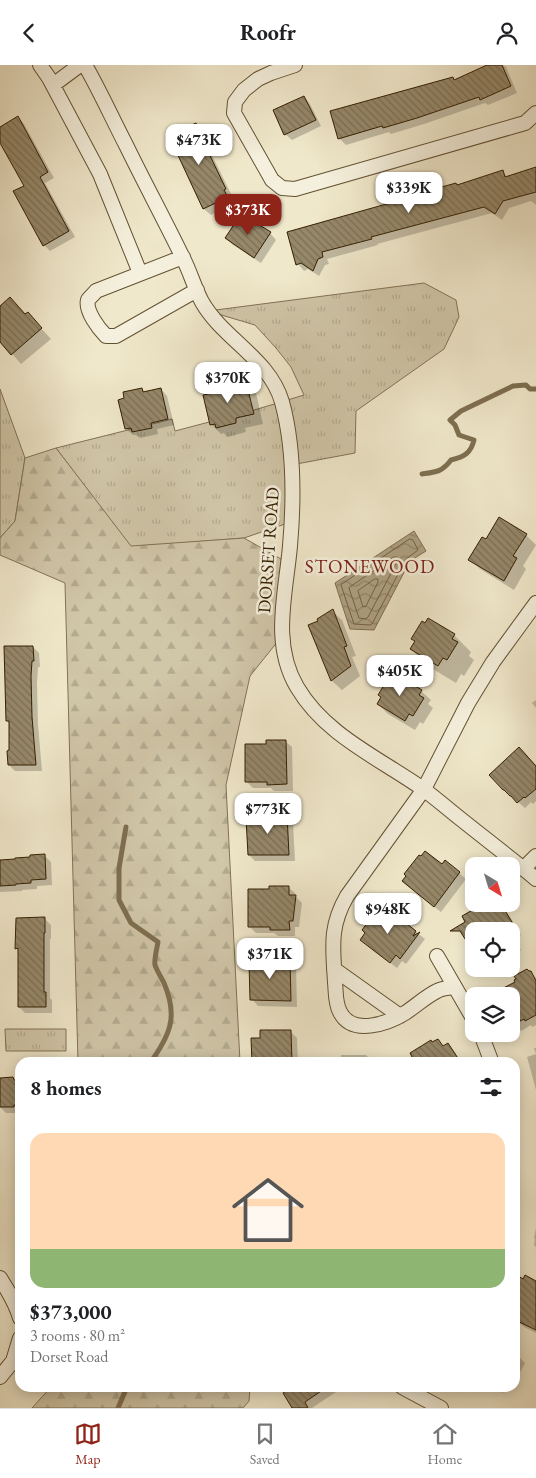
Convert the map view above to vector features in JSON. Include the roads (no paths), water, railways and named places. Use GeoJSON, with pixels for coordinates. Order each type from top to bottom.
{"type":"FeatureCollection","features":[{"type":"Feature","properties":{"kind":"street"},"geometry":{"type":"LineString","coordinates":[[40,65],[53,85],[100,174],[140,273]]}},
{"type":"Feature","properties":{"kind":"street"},"geometry":{"type":"LineString","coordinates":[[53,85],[80,65]]}},
{"type":"Feature","properties":{"kind":"street","name":"DORSET ROAD"},"geometry":{"type":"LineString","coordinates":[[85,65],[183,257],[200,299],[215,321],[247,351],[267,375],[282,402],[288,439],[292,491],[290,545],[283,607],[282,636],[284,652],[291,675],[304,698],[323,720],[362,750],[424,789],[536,879]]}},
{"type":"Feature","properties":{"kind":"street"},"geometry":{"type":"LineString","coordinates":[[294,65],[258,79],[244,90],[235,102],[234,113],[264,168],[272,180],[282,187],[295,189],[525,123],[536,113]]}},
{"type":"Feature","properties":{"kind":"street"},"geometry":{"type":"LineString","coordinates":[[183,257],[96,291],[88,299],[88,307],[97,326],[106,336],[116,336],[197,290]]}},
{"type":"Feature","properties":{"kind":"street"},"geometry":{"type":"LineString","coordinates":[[455,987],[436,991],[400,1016],[372,1026],[350,1023],[340,1013],[336,1001],[333,929],[340,907],[346,896],[424,789],[468,703],[493,662],[536,603]]}},
{"type":"Feature","properties":{"kind":"street"},"geometry":{"type":"LineString","coordinates":[[523,869],[536,856]]}},
{"type":"Feature","properties":{"kind":"street"},"geometry":{"type":"LineString","coordinates":[[437,956],[465,1004]]}},
{"type":"Feature","properties":{"kind":"street"},"geometry":{"type":"LineString","coordinates":[[334,969],[400,1016]]}},
{"type":"Feature","properties":{"kind":"street"},"geometry":{"type":"LineString","coordinates":[[484,1042],[490,1057]]}},
{"type":"Feature","properties":{"kind":"street"},"geometry":{"type":"LineString","coordinates":[[0,1278],[15,1304]]}},
{"type":"Feature","properties":{"kind":"street"},"geometry":{"type":"LineString","coordinates":[[0,1377],[13,1361],[15,1354]]}},
{"type":"Feature","properties":{"kind":"street"},"geometry":{"type":"LineString","coordinates":[[411,1392],[440,1408]]}},
{"type":"Feature","properties":{"kind":"water"},"geometry":{"type":"Polygon","coordinates":[[[414,531],[426,551],[410,561],[374,630],[350,629],[335,583],[414,531]]]}},
{"type":"Feature","properties":{"kind":"waterway"},"geometry":{"type":"LineString","coordinates":[[422,474],[442,469],[451,460],[463,456],[471,448],[474,440],[459,435],[455,425],[450,420],[461,411],[513,386],[526,385],[530,389],[536,389]]}},
{"type":"Feature","properties":{"kind":"waterway"},"geometry":{"type":"LineString","coordinates":[[126,827],[119,868],[119,900],[131,923],[158,942],[155,965],[164,983],[171,1005],[170,1024],[167,1034],[154,1057]]}},
{"type":"Feature","properties":{"kind":"waterway"},"geometry":{"type":"LineString","coordinates":[[118,1408],[125,1392]]}},
{"type":"Feature","properties":{"kind":"district","name":"STONEWOOD"},"geometry":{"type":"Point","coordinates":[370,566]}}]}
